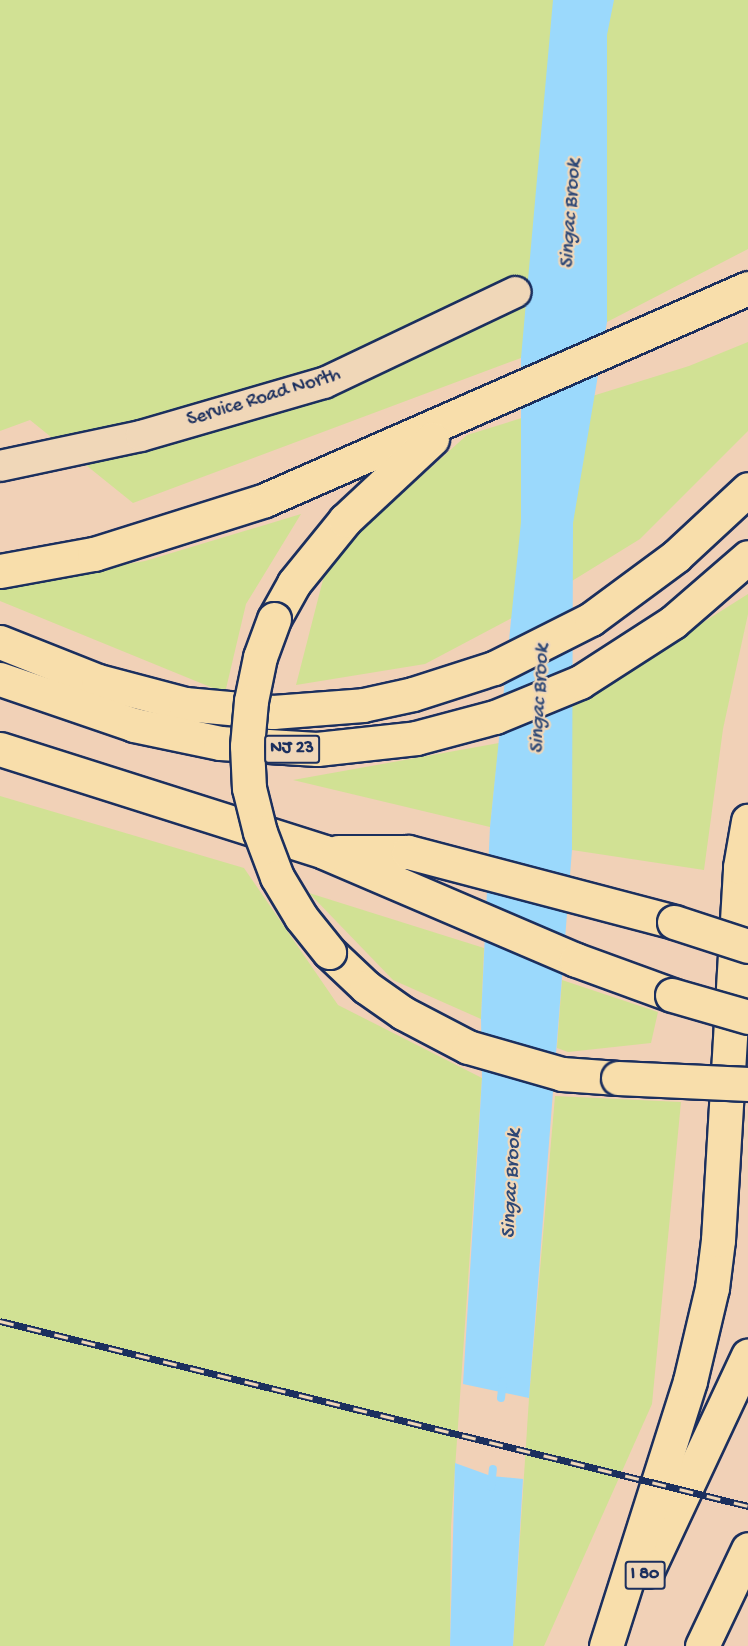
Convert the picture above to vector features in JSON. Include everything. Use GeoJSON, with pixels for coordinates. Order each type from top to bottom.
{"type":"FeatureCollection","features":[{"type":"Feature","properties":{"kind":"main road"},"geometry":{"type":"LineString","coordinates":[[0,571],[94,554],[265,500],[522,390],[748,288]]}},
{"type":"Feature","properties":{"kind":"main road"},"geometry":{"type":"LineString","coordinates":[[458,417],[380,483],[345,520],[294,584],[274,619],[260,657],[251,701],[249,788],[260,832],[277,877],[301,917],[329,952],[366,987],[404,1013],[468,1047],[562,1074],[748,1084]]}},
{"type":"Feature","properties":{"kind":"main road"},"geometry":{"type":"LineString","coordinates":[[0,642],[140,694],[230,711],[319,711],[363,705],[413,694],[494,668],[591,619],[676,556],[748,489]]}},
{"type":"Feature","properties":{"kind":"main road","name":"NJ 23"},"geometry":{"type":"LineString","coordinates":[[0,679],[134,725],[220,743],[317,749],[416,738],[495,717],[580,682],[673,622],[748,557]]}},
{"type":"Feature","properties":{"kind":"main road"},"geometry":{"type":"LineString","coordinates":[[0,667],[89,711]]}},
{"type":"Feature","properties":{"kind":"main road"},"geometry":{"type":"LineString","coordinates":[[0,748],[324,852],[472,913],[576,960],[672,995],[748,1017]]}},
{"type":"Feature","properties":{"kind":"main road"},"geometry":{"type":"LineString","coordinates":[[606,1646],[690,1382],[712,1288],[718,1240],[740,867],[748,821]]}},
{"type":"Feature","properties":{"kind":"main road"},"geometry":{"type":"LineString","coordinates":[[324,852],[408,852],[674,922],[748,946]]}},
{"type":"Feature","properties":{"kind":"main road"},"geometry":{"type":"LineString","coordinates":[[674,922],[748,936]]}},
{"type":"Feature","properties":{"kind":"main road","name":"I 80"},"geometry":{"type":"LineString","coordinates":[[612,1646],[748,1356]]}},
{"type":"Feature","properties":{"kind":"main road"},"geometry":{"type":"LineString","coordinates":[[702,1646],[748,1549]]}},
{"type":"Feature","properties":{"kind":"lane","name":"Service Road North"},"geometry":{"type":"LineString","coordinates":[[0,466],[141,436],[324,383],[516,292]]}},
{"type":"Feature","properties":{"kind":"green space"},"geometry":{"type":"Polygon","coordinates":[[[0,0],[748,0],[748,249],[607,322],[521,358],[133,503],[30,420],[0,431],[0,0]]]}},
{"type":"Feature","properties":{"kind":"green space"},"geometry":{"type":"Polygon","coordinates":[[[748,342],[748,431],[640,539],[512,618],[425,664],[296,685],[328,560],[467,435],[689,366],[748,342]]]}},
{"type":"Feature","properties":{"kind":"green space"},"geometry":{"type":"Polygon","coordinates":[[[301,514],[246,604],[225,693],[0,601],[0,585],[145,561],[301,514]]]}},
{"type":"Feature","properties":{"kind":"green space"},"geometry":{"type":"Polygon","coordinates":[[[748,594],[748,614],[723,729],[704,870],[572,850],[572,705],[748,594]]]}},
{"type":"Feature","properties":{"kind":"green space"},"geometry":{"type":"Polygon","coordinates":[[[499,743],[490,827],[293,780],[499,743]]]}},
{"type":"Feature","properties":{"kind":"green space"},"geometry":{"type":"Polygon","coordinates":[[[0,796],[244,868],[338,1005],[482,1078],[451,1527],[450,1646],[0,1646],[0,796]]]}},
{"type":"Feature","properties":{"kind":"green space"},"geometry":{"type":"Polygon","coordinates":[[[309,893],[484,948],[481,1019],[393,980],[309,893]]]}},
{"type":"Feature","properties":{"kind":"green space"},"geometry":{"type":"Polygon","coordinates":[[[562,980],[658,1012],[651,1043],[568,1052],[557,1048],[562,980]]]}},
{"type":"Feature","properties":{"kind":"green space"},"geometry":{"type":"Polygon","coordinates":[[[555,1096],[681,1102],[652,1404],[544,1646],[513,1646],[529,1398],[555,1096]]]}},
{"type":"Feature","properties":{"kind":"water"},"geometry":{"type":"Polygon","coordinates":[[[553,0],[614,0],[607,35],[607,322],[573,523],[572,850],[529,1398],[463,1384],[482,1078],[481,1019],[490,827],[521,522],[521,358],[553,0]]]}},
{"type":"Feature","properties":{"kind":"water"},"geometry":{"type":"Polygon","coordinates":[[[455,1463],[491,1476],[523,1479],[513,1646],[450,1646],[455,1463]]]}},
{"type":"Feature","properties":{"kind":"waterway","name":"Singac Brook"},"geometry":{"type":"LineString","coordinates":[[501,1398],[503,1381]]}},
{"type":"Feature","properties":{"kind":"waterway","name":"Singac Brook"},"geometry":{"type":"LineString","coordinates":[[491,1487],[493,1469]]}},
{"type":"Feature","properties":{"kind":"railway"},"geometry":{"type":"LineString","coordinates":[[0,1321],[748,1506]]}}]}
